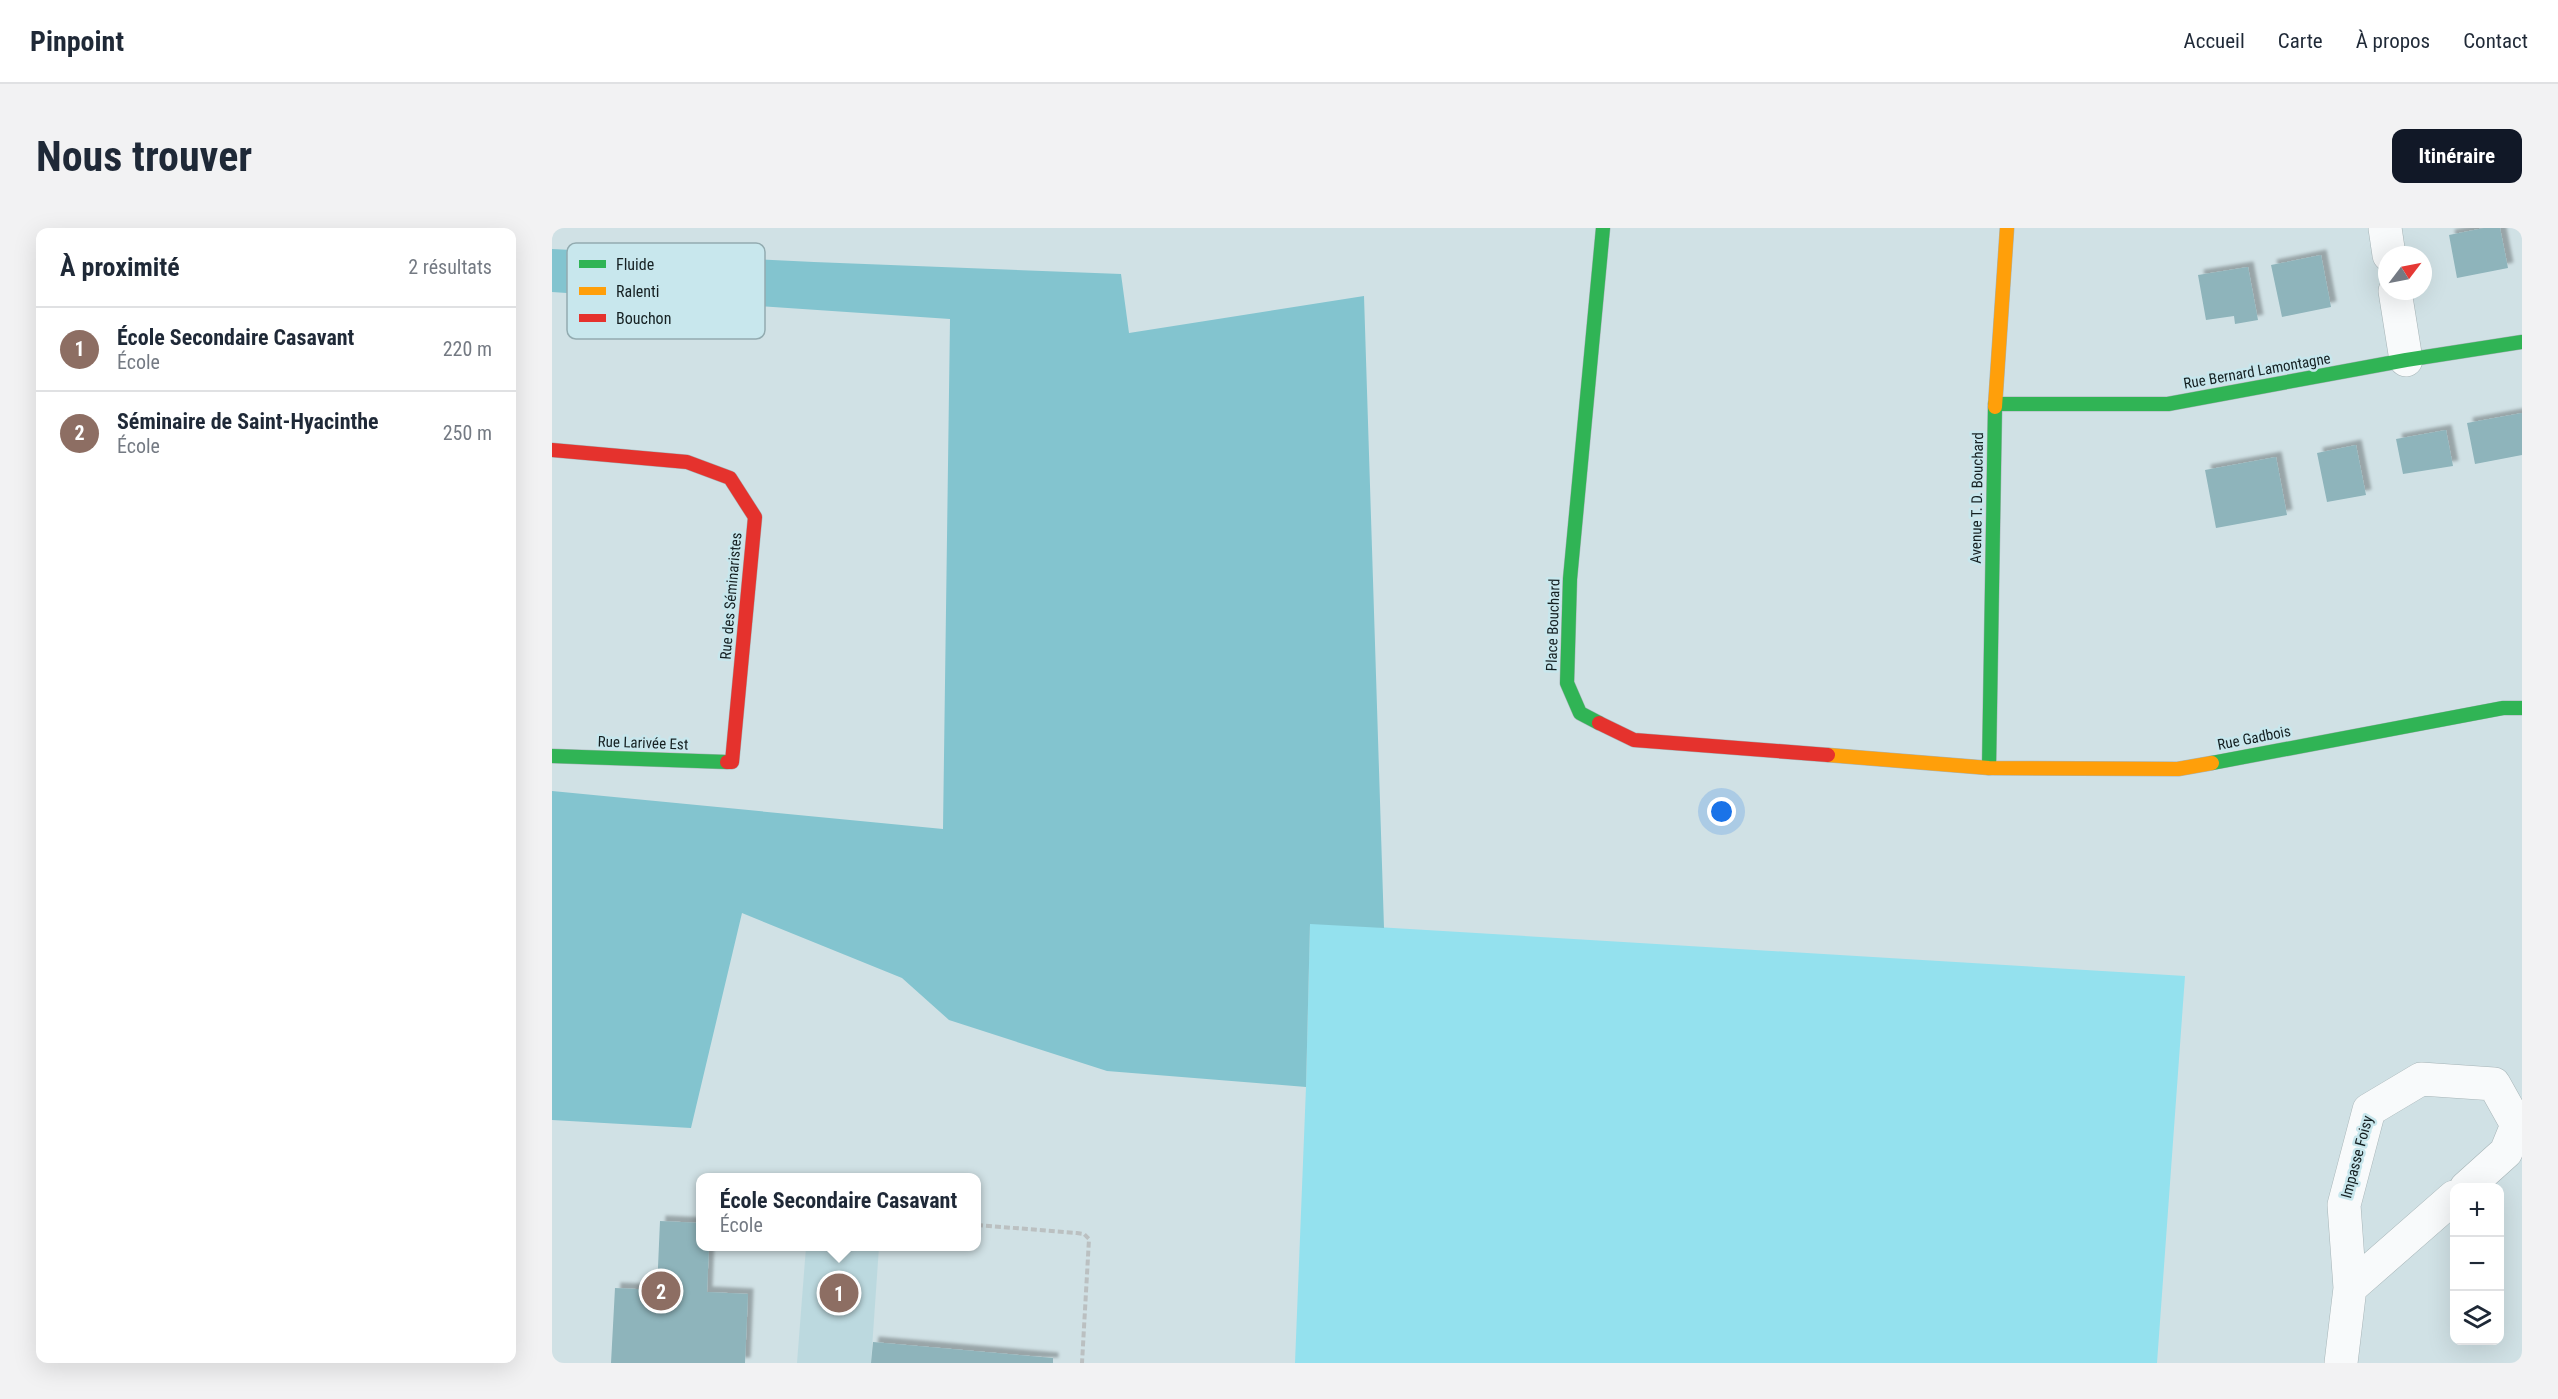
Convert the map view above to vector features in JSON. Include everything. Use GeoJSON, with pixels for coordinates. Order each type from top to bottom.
{"type":"FeatureCollection","features":[{"type":"Feature","properties":{"kind":"street","name":"Place Bouchard"},"geometry":{"type":"LineString","coordinates":[[1603,228],[1570,579],[1567,683],[1580,713],[1634,740],[1989,768]]}},
{"type":"Feature","properties":{"kind":"street","name":"Avenue T. D. Bouchard"},"geometry":{"type":"LineString","coordinates":[[1989,768],[1995,404],[2007,228]]}},
{"type":"Feature","properties":{"kind":"street"},"geometry":{"type":"LineString","coordinates":[[2385,228],[2388,246]]}},
{"type":"Feature","properties":{"kind":"street"},"geometry":{"type":"LineString","coordinates":[[2396,300],[2406,360]]}},
{"type":"Feature","properties":{"kind":"street","name":"Rue Bernard Lamontagne"},"geometry":{"type":"LineString","coordinates":[[1995,404],[2168,404],[2406,360],[2522,342]]}},
{"type":"Feature","properties":{"kind":"street","name":"Rue des Séminaristes"},"geometry":{"type":"LineString","coordinates":[[552,450],[687,462],[730,478],[755,518],[732,762]]}},
{"type":"Feature","properties":{"kind":"street","name":"Rue Gadbois"},"geometry":{"type":"LineString","coordinates":[[1989,768],[2178,770],[2503,708],[2522,708]]}},
{"type":"Feature","properties":{"kind":"street","name":"Rue Larivée Est"},"geometry":{"type":"LineString","coordinates":[[552,756],[732,762]]}},
{"type":"Feature","properties":{"kind":"street","name":"Impasse Foisy"},"geometry":{"type":"LineString","coordinates":[[2342,1363],[2350,1288],[2344,1205],[2368,1110],[2421,1079],[2494,1084],[2517,1125],[2506,1152],[2472,1183]]}},
{"type":"Feature","properties":{"kind":"street"},"geometry":{"type":"LineString","coordinates":[[2350,1288],[2450,1200]]}},
{"type":"Feature","properties":{"kind":"path"},"geometry":{"type":"LineString","coordinates":[[981,1225],[1077,1233],[1084,1234],[1089,1239],[1082,1363]]}},
{"type":"Feature","properties":{"kind":"shaded area"},"geometry":{"type":"Polygon","coordinates":[[[552,249],[567,250],[567,293],[552,292],[552,249]]]}},
{"type":"Feature","properties":{"kind":"shaded area"},"geometry":{"type":"Polygon","coordinates":[[[765,260],[1121,274],[1129,333],[1364,296],[1384,928],[1310,924],[1306,1087],[1107,1071],[949,1020],[902,978],[742,913],[691,1128],[552,1120],[552,791],[943,829],[950,319],[765,306],[765,260]]]}},
{"type":"Feature","properties":{"kind":"shaded area"},"geometry":{"type":"Polygon","coordinates":[[[1310,923],[2185,976],[2157,1363],[1295,1363],[1310,923]]]}},
{"type":"Feature","properties":{"kind":"shaded area"},"geometry":{"type":"Polygon","coordinates":[[[806,1251],[879,1251],[871,1363],[797,1363],[806,1251]]]}},
{"type":"Feature","properties":{"kind":"building"},"geometry":{"type":"Polygon","coordinates":[[[2484,228],[2500,228],[2508,268],[2457,278],[2449,235],[2484,228]]]}},
{"type":"Feature","properties":{"kind":"building"},"geometry":{"type":"Polygon","coordinates":[[[2321,255],[2331,307],[2282,317],[2271,265],[2321,255]]]}},
{"type":"Feature","properties":{"kind":"building"},"geometry":{"type":"Polygon","coordinates":[[[2248,267],[2258,320],[2235,324],[2234,316],[2206,320],[2198,275],[2248,267]]]}},
{"type":"Feature","properties":{"kind":"building"},"geometry":{"type":"Polygon","coordinates":[[[2522,413],[2522,455],[2475,464],[2467,423],[2522,413]]]}},
{"type":"Feature","properties":{"kind":"building"},"geometry":{"type":"Polygon","coordinates":[[[2446,430],[2453,466],[2403,474],[2396,439],[2446,430]]]}},
{"type":"Feature","properties":{"kind":"building"},"geometry":{"type":"Polygon","coordinates":[[[2356,445],[2366,495],[2327,502],[2317,453],[2356,445]]]}},
{"type":"Feature","properties":{"kind":"building"},"geometry":{"type":"Polygon","coordinates":[[[2276,457],[2287,515],[2216,528],[2205,470],[2276,457]]]}},
{"type":"Feature","properties":{"kind":"building"},"geometry":{"type":"Polygon","coordinates":[[[660,1221],[696,1223],[696,1251],[709,1251],[707,1292],[748,1294],[745,1363],[611,1363],[615,1288],[657,1290],[660,1221]]]}},
{"type":"Feature","properties":{"kind":"building"},"geometry":{"type":"Polygon","coordinates":[[[873,1342],[1053,1358],[1053,1363],[871,1363],[873,1342]]]}},
{"type":"Feature","properties":{"kind":"traffic: fast"},"geometry":{"type":"LineString","coordinates":[[1599,723],[1580,713],[1567,683],[1570,579],[1603,228]]}},
{"type":"Feature","properties":{"kind":"traffic: fast"},"geometry":{"type":"LineString","coordinates":[[1995,404],[2168,404],[2406,360],[2522,342]]}},
{"type":"Feature","properties":{"kind":"traffic: fast"},"geometry":{"type":"LineString","coordinates":[[1989,768],[1995,407]]}},
{"type":"Feature","properties":{"kind":"traffic: fast"},"geometry":{"type":"LineString","coordinates":[[2212,763],[2503,708],[2522,708]]}},
{"type":"Feature","properties":{"kind":"traffic: fast"},"geometry":{"type":"LineString","coordinates":[[552,756],[727,762]]}},
{"type":"Feature","properties":{"kind":"traffic: slow"},"geometry":{"type":"LineString","coordinates":[[1995,407],[2007,228]]}},
{"type":"Feature","properties":{"kind":"traffic: slow"},"geometry":{"type":"LineString","coordinates":[[1828,755],[1989,768],[2178,769],[2212,763]]}},
{"type":"Feature","properties":{"kind":"traffic: jam"},"geometry":{"type":"LineString","coordinates":[[552,450],[687,462],[730,478],[755,517],[732,762],[727,762]]}},
{"type":"Feature","properties":{"kind":"traffic: jam"},"geometry":{"type":"LineString","coordinates":[[1599,723],[1634,740],[1828,755]]}},
{"type":"Feature","properties":{"kind":"place","name":"Séminaire de Saint-Hyacinthe"},"geometry":{"type":"Point","coordinates":[661,1291]}},
{"type":"Feature","properties":{"kind":"place","name":"École Secondaire Casavant"},"geometry":{"type":"Point","coordinates":[839,1293]}}]}
